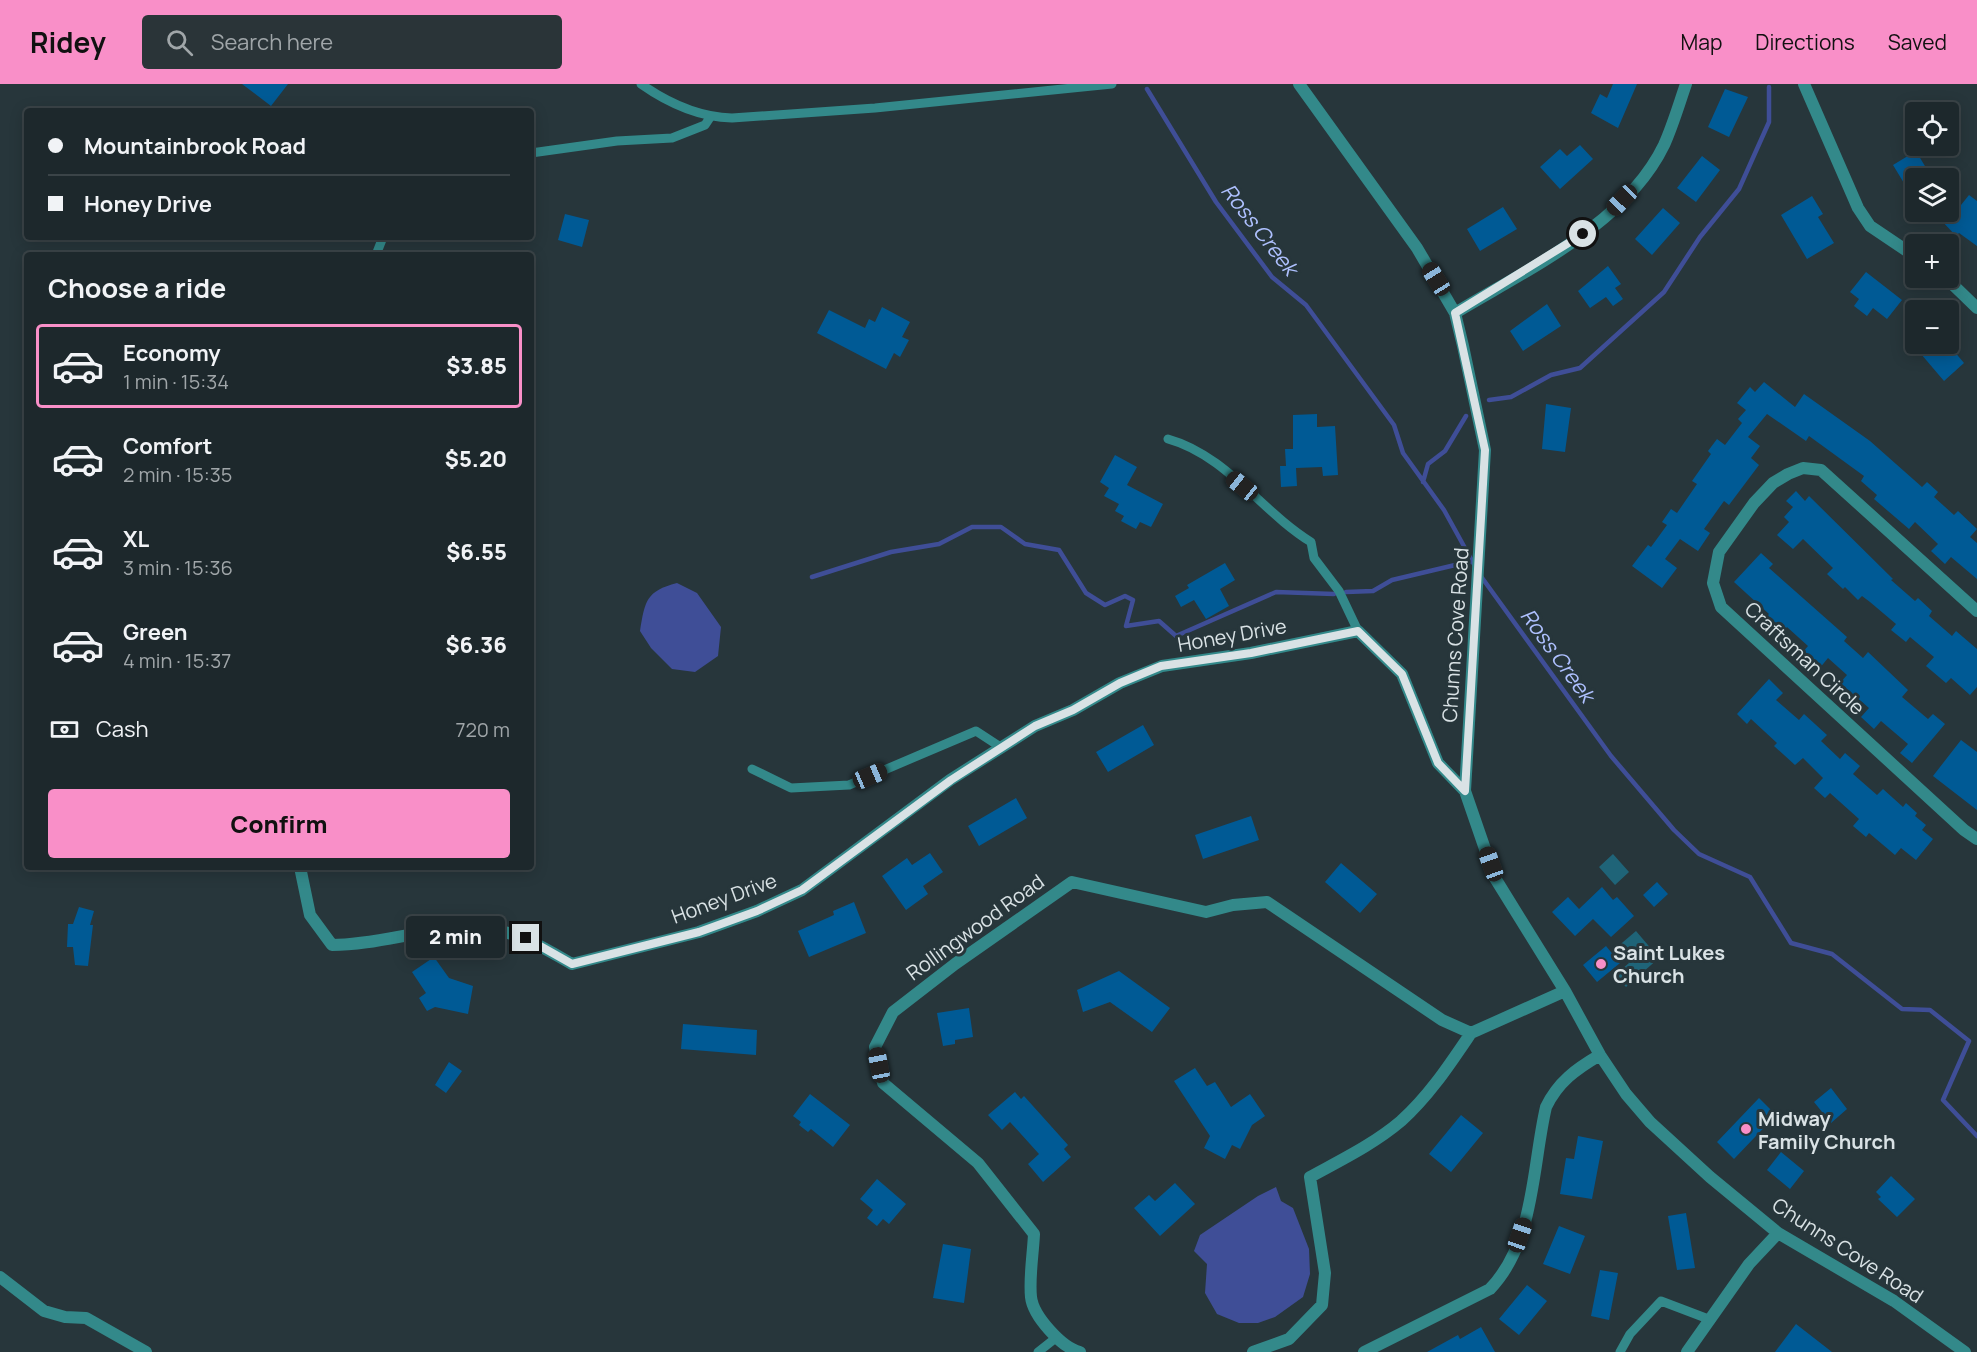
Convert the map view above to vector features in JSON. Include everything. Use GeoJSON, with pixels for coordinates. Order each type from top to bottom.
{"type":"FeatureCollection","features":[{"type":"Feature","properties":{"kind":"street","name":"Chunns Cove Road"},"geometry":{"type":"LineString","coordinates":[[1299,84],[1417,249],[1455,313],[1485,450],[1465,791],[1495,878],[1565,991],[1600,1055],[1626,1094],[1650,1122],[1710,1177],[1778,1233],[1894,1301],[1965,1352]]}},
{"type":"Feature","properties":{"kind":"street"},"geometry":{"type":"LineString","coordinates":[[1455,313],[1571,242],[1613,210],[1642,177],[1663,147],[1686,84]]}},
{"type":"Feature","properties":{"kind":"street"},"geometry":{"type":"LineString","coordinates":[[1804,84],[1858,208],[1870,226],[1905,250]]}},
{"type":"Feature","properties":{"kind":"street"},"geometry":{"type":"LineString","coordinates":[[1956,288],[1977,308]]}},
{"type":"Feature","properties":{"kind":"street","name":"Craftsman Circle"},"geometry":{"type":"LineString","coordinates":[[1977,611],[1821,470],[1803,468],[1773,483],[1754,503],[1719,552],[1713,583],[1721,607],[1964,830],[1977,839]]}},
{"type":"Feature","properties":{"kind":"street"},"geometry":{"type":"LineString","coordinates":[[1358,631],[1402,674],[1438,763],[1465,791]]}},
{"type":"Feature","properties":{"kind":"street","name":"Honey Drive"},"geometry":{"type":"LineString","coordinates":[[301,870],[310,915],[332,945],[353,945],[436,931],[488,928],[526,938],[572,964],[699,932],[757,911],[802,890],[951,780],[1035,726],[1073,710],[1120,683],[1161,666],[1251,653],[1358,631]]}},
{"type":"Feature","properties":{"kind":"street","name":"Rollingwood Road"},"geometry":{"type":"LineString","coordinates":[[1080,1352],[1069,1349],[1057,1337],[1046,1325],[1031,1299],[1034,1234],[978,1163],[883,1083],[875,1047],[893,1012],[955,964],[1072,882],[1206,912],[1233,905],[1267,902],[1442,1020],[1471,1033]]}},
{"type":"Feature","properties":{"kind":"street"},"geometry":{"type":"LineString","coordinates":[[1253,1352],[1289,1340],[1322,1305],[1325,1273],[1310,1177],[1362,1148],[1401,1120],[1439,1079],[1471,1033],[1565,991]]}},
{"type":"Feature","properties":{"kind":"street"},"geometry":{"type":"LineString","coordinates":[[1364,1352],[1490,1289],[1505,1273],[1527,1212],[1546,1107],[1552,1095],[1573,1070],[1600,1055]]}},
{"type":"Feature","properties":{"kind":"street"},"geometry":{"type":"LineString","coordinates":[[1689,1351],[1749,1264],[1778,1233]]}},
{"type":"Feature","properties":{"kind":"street"},"geometry":{"type":"LineString","coordinates":[[0,1276],[44,1311],[65,1317],[86,1318],[146,1352]]}},
{"type":"Feature","properties":{"kind":"lane"},"geometry":{"type":"LineString","coordinates":[[641,84],[666,100],[711,116],[732,118],[875,108],[1112,84]]}},
{"type":"Feature","properties":{"kind":"lane"},"geometry":{"type":"LineString","coordinates":[[534,153],[617,141],[672,138],[705,125],[711,116]]}},
{"type":"Feature","properties":{"kind":"lane"},"geometry":{"type":"LineString","coordinates":[[1168,439],[1179,442],[1216,464],[1311,542],[1314,558],[1339,591],[1358,631]]}},
{"type":"Feature","properties":{"kind":"lane"},"geometry":{"type":"LineString","coordinates":[[752,769],[791,788],[849,785],[976,731],[1002,748]]}},
{"type":"Feature","properties":{"kind":"lane"},"geometry":{"type":"LineString","coordinates":[[1620,1352],[1630,1334],[1661,1300],[1711,1320]]}},
{"type":"Feature","properties":{"kind":"lane"},"geometry":{"type":"LineString","coordinates":[[1038,1352],[1057,1337]]}},
{"type":"Feature","properties":{"kind":"shaded area"},"geometry":{"type":"Polygon","coordinates":[[[1613,854],[1629,872],[1615,885],[1599,867],[1613,854]]]}},
{"type":"Feature","properties":{"kind":"shaded area"},"geometry":{"type":"Polygon","coordinates":[[[1636,931],[1659,958],[1626,987],[1615,975],[1629,963],[1616,948],[1636,931]]]}},
{"type":"Feature","properties":{"kind":"water"},"geometry":{"type":"Polygon","coordinates":[[[677,583],[697,593],[721,627],[718,656],[695,672],[672,669],[651,648],[640,631],[649,599],[659,590],[677,583]]]}},
{"type":"Feature","properties":{"kind":"water"},"geometry":{"type":"Polygon","coordinates":[[[1276,1187],[1281,1201],[1293,1208],[1309,1249],[1310,1274],[1303,1297],[1275,1317],[1258,1323],[1239,1323],[1217,1314],[1205,1293],[1207,1264],[1194,1251],[1200,1235],[1258,1196],[1276,1187]]]}},
{"type":"Feature","properties":{"kind":"building"},"geometry":{"type":"Polygon","coordinates":[[[242,84],[288,84],[271,106],[242,84]]]}},
{"type":"Feature","properties":{"kind":"building"},"geometry":{"type":"Polygon","coordinates":[[[1613,84],[1637,84],[1618,128],[1591,113],[1600,94],[1607,98],[1613,84]]]}},
{"type":"Feature","properties":{"kind":"building"},"geometry":{"type":"Polygon","coordinates":[[[1725,89],[1748,97],[1729,137],[1708,127],[1725,89]]]}},
{"type":"Feature","properties":{"kind":"building"},"geometry":{"type":"Polygon","coordinates":[[[1580,145],[1593,159],[1560,189],[1540,167],[1560,149],[1567,156],[1580,145]]]}},
{"type":"Feature","properties":{"kind":"building"},"geometry":{"type":"Polygon","coordinates":[[[1702,156],[1720,170],[1696,202],[1677,188],[1702,156]]]}},
{"type":"Feature","properties":{"kind":"building"},"geometry":{"type":"Polygon","coordinates":[[[1908,156],[1919,156],[1926,168],[1905,168],[1905,185],[1893,165],[1908,156]]]}},
{"type":"Feature","properties":{"kind":"building"},"geometry":{"type":"Polygon","coordinates":[[[1969,195],[1977,201],[1977,246],[1959,233],[1954,234],[1943,222],[1959,222],[1959,203],[1961,205],[1969,195]]]}},
{"type":"Feature","properties":{"kind":"building"},"geometry":{"type":"Polygon","coordinates":[[[1812,196],[1823,214],[1818,217],[1834,243],[1807,259],[1781,215],[1812,196]]]}},
{"type":"Feature","properties":{"kind":"building"},"geometry":{"type":"Polygon","coordinates":[[[1503,207],[1517,229],[1480,251],[1467,229],[1503,207]]]}},
{"type":"Feature","properties":{"kind":"building"},"geometry":{"type":"Polygon","coordinates":[[[1663,208],[1680,223],[1652,255],[1635,239],[1663,208]]]}},
{"type":"Feature","properties":{"kind":"building"},"geometry":{"type":"Polygon","coordinates":[[[565,214],[589,220],[582,247],[558,240],[565,214]]]}},
{"type":"Feature","properties":{"kind":"building"},"geometry":{"type":"Polygon","coordinates":[[[1608,266],[1621,284],[1615,288],[1623,299],[1613,306],[1606,297],[1590,308],[1578,291],[1608,266]]]}},
{"type":"Feature","properties":{"kind":"building"},"geometry":{"type":"Polygon","coordinates":[[[1866,272],[1902,300],[1887,319],[1873,308],[1867,316],[1854,306],[1859,299],[1850,292],[1866,272]]]}},
{"type":"Feature","properties":{"kind":"building"},"geometry":{"type":"Polygon","coordinates":[[[1547,304],[1561,326],[1523,351],[1510,331],[1547,304]]]}},
{"type":"Feature","properties":{"kind":"building"},"geometry":{"type":"Polygon","coordinates":[[[882,307],[910,322],[902,337],[909,340],[900,357],[894,353],[886,369],[817,333],[829,310],[865,328],[869,319],[875,322],[882,307]]]}},
{"type":"Feature","properties":{"kind":"building"},"geometry":{"type":"Polygon","coordinates":[[[1921,354],[1956,354],[1964,363],[1944,381],[1921,354]]]}},
{"type":"Feature","properties":{"kind":"building"},"geometry":{"type":"Polygon","coordinates":[[[1764,382],[1795,407],[1804,394],[1870,441],[1922,487],[1927,482],[1938,492],[1934,497],[1954,515],[1958,511],[1977,529],[1970,537],[1977,543],[1977,579],[1951,557],[1945,564],[1931,551],[1938,544],[1915,522],[1909,529],[1874,499],[1877,495],[1861,481],[1864,476],[1809,436],[1806,441],[1767,414],[1748,437],[1760,446],[1751,458],[1759,465],[1729,505],[1724,501],[1704,529],[1710,533],[1698,551],[1680,539],[1665,559],[1677,568],[1662,588],[1632,566],[1648,545],[1651,547],[1667,525],[1662,522],[1671,509],[1677,513],[1697,484],[1692,481],[1711,454],[1708,451],[1717,439],[1725,445],[1742,423],[1738,419],[1746,410],[1737,403],[1750,387],[1755,392],[1764,382]]]}},
{"type":"Feature","properties":{"kind":"building"},"geometry":{"type":"Polygon","coordinates":[[[1546,404],[1571,408],[1565,452],[1542,449],[1546,404]]]}},
{"type":"Feature","properties":{"kind":"building"},"geometry":{"type":"Polygon","coordinates":[[[1317,414],[1317,427],[1335,426],[1338,475],[1323,476],[1322,467],[1296,468],[1297,486],[1281,487],[1280,466],[1286,466],[1285,449],[1293,449],[1293,415],[1317,414]]]}},
{"type":"Feature","properties":{"kind":"building"},"geometry":{"type":"Polygon","coordinates":[[[1115,455],[1137,467],[1127,485],[1163,504],[1151,527],[1140,522],[1136,529],[1121,521],[1124,516],[1115,511],[1119,504],[1104,496],[1109,488],[1100,482],[1115,455]]]}},
{"type":"Feature","properties":{"kind":"building"},"geometry":{"type":"Polygon","coordinates":[[[1796,491],[1805,501],[1809,496],[1893,579],[1891,580],[1915,601],[1918,598],[1932,611],[1929,616],[1952,636],[1956,631],[1977,649],[1977,687],[1970,695],[1951,678],[1946,683],[1926,666],[1934,657],[1910,637],[1906,642],[1891,630],[1896,624],[1870,602],[1862,596],[1858,600],[1845,587],[1843,589],[1827,574],[1833,568],[1803,539],[1793,549],[1777,535],[1789,522],[1784,517],[1793,507],[1786,501],[1796,491]]]}},
{"type":"Feature","properties":{"kind":"building"},"geometry":{"type":"Polygon","coordinates":[[[1761,553],[1773,564],[1769,568],[1847,637],[1844,641],[1863,658],[1868,652],[1908,690],[1902,697],[1928,719],[1933,714],[1945,724],[1912,763],[1900,753],[1908,744],[1881,721],[1874,729],[1861,717],[1869,708],[1840,683],[1847,675],[1828,658],[1819,669],[1802,653],[1808,646],[1787,627],[1781,634],[1764,619],[1769,614],[1734,582],[1761,553]]]}},
{"type":"Feature","properties":{"kind":"building"},"geometry":{"type":"Polygon","coordinates":[[[1225,563],[1235,580],[1220,589],[1229,606],[1206,619],[1194,600],[1181,607],[1175,596],[1189,588],[1187,585],[1225,563]]]}},
{"type":"Feature","properties":{"kind":"building"},"geometry":{"type":"Polygon","coordinates":[[[1769,679],[1783,693],[1776,700],[1799,720],[1804,714],[1827,735],[1821,741],[1840,759],[1845,753],[1860,766],[1853,774],[1877,795],[1883,789],[1903,807],[1906,803],[1917,813],[1915,816],[1926,825],[1922,830],[1933,839],[1916,860],[1901,848],[1895,855],[1869,833],[1866,837],[1853,826],[1859,819],[1830,793],[1825,798],[1814,788],[1823,778],[1803,758],[1795,765],[1774,746],[1777,743],[1751,719],[1747,724],[1737,714],[1769,679]]]}},
{"type":"Feature","properties":{"kind":"building"},"geometry":{"type":"Polygon","coordinates":[[[1143,725],[1154,745],[1108,772],[1096,752],[1143,725]]]}},
{"type":"Feature","properties":{"kind":"building"},"geometry":{"type":"Polygon","coordinates":[[[1961,740],[1977,752],[1977,810],[1933,776],[1961,740]]]}},
{"type":"Feature","properties":{"kind":"building"},"geometry":{"type":"Polygon","coordinates":[[[1016,798],[1027,818],[979,846],[968,826],[1016,798]]]}},
{"type":"Feature","properties":{"kind":"building"},"geometry":{"type":"Polygon","coordinates":[[[1251,816],[1259,840],[1203,859],[1195,835],[1251,816]]]}},
{"type":"Feature","properties":{"kind":"building"},"geometry":{"type":"Polygon","coordinates":[[[930,853],[943,872],[923,886],[928,894],[906,910],[882,876],[907,858],[912,865],[930,853]]]}},
{"type":"Feature","properties":{"kind":"building"},"geometry":{"type":"Polygon","coordinates":[[[1341,863],[1377,894],[1360,913],[1325,882],[1341,863]]]}},
{"type":"Feature","properties":{"kind":"building"},"geometry":{"type":"Polygon","coordinates":[[[1657,882],[1668,894],[1654,907],[1643,895],[1657,882]]]}},
{"type":"Feature","properties":{"kind":"building"},"geometry":{"type":"Polygon","coordinates":[[[1602,887],[1613,900],[1617,897],[1634,916],[1611,937],[1593,919],[1575,936],[1552,912],[1568,897],[1579,909],[1602,887]]]}},
{"type":"Feature","properties":{"kind":"building"},"geometry":{"type":"Polygon","coordinates":[[[854,902],[866,933],[809,957],[798,931],[834,915],[833,911],[854,902]]]}},
{"type":"Feature","properties":{"kind":"building"},"geometry":{"type":"Polygon","coordinates":[[[79,907],[94,911],[90,925],[93,925],[88,966],[75,965],[73,947],[67,947],[68,924],[73,924],[79,907]]]}},
{"type":"Feature","properties":{"kind":"building","name":"Saint Lukes Church"},"geometry":{"type":"Polygon","coordinates":[[[1606,946],[1620,963],[1597,982],[1583,965],[1606,946]]]}},
{"type":"Feature","properties":{"kind":"building"},"geometry":{"type":"Polygon","coordinates":[[[434,957],[449,978],[473,986],[468,1014],[435,1007],[427,1011],[419,998],[426,993],[412,972],[434,957]]]}},
{"type":"Feature","properties":{"kind":"building"},"geometry":{"type":"Polygon","coordinates":[[[1119,971],[1170,1008],[1152,1032],[1110,1002],[1083,1012],[1077,990],[1119,971]]]}},
{"type":"Feature","properties":{"kind":"building"},"geometry":{"type":"Polygon","coordinates":[[[969,1008],[973,1037],[955,1040],[955,1044],[943,1046],[937,1013],[969,1008]]]}},
{"type":"Feature","properties":{"kind":"building"},"geometry":{"type":"Polygon","coordinates":[[[683,1024],[757,1030],[756,1055],[681,1049],[683,1024]]]}},
{"type":"Feature","properties":{"kind":"building"},"geometry":{"type":"Polygon","coordinates":[[[449,1062],[462,1071],[446,1093],[435,1085],[449,1062]]]}},
{"type":"Feature","properties":{"kind":"building"},"geometry":{"type":"Polygon","coordinates":[[[1195,1068],[1207,1086],[1215,1082],[1231,1107],[1250,1094],[1265,1116],[1252,1125],[1240,1149],[1232,1145],[1225,1159],[1204,1148],[1210,1136],[1174,1081],[1195,1068]]]}},
{"type":"Feature","properties":{"kind":"building"},"geometry":{"type":"Polygon","coordinates":[[[1831,1088],[1847,1109],[1831,1123],[1814,1102],[1831,1088]]]}},
{"type":"Feature","properties":{"kind":"building"},"geometry":{"type":"Polygon","coordinates":[[[1015,1092],[1021,1099],[1024,1096],[1068,1145],[1064,1149],[1071,1157],[1043,1182],[1028,1164],[1039,1154],[1010,1122],[1002,1130],[988,1115],[1015,1092]]]}},
{"type":"Feature","properties":{"kind":"building"},"geometry":{"type":"Polygon","coordinates":[[[810,1094],[850,1125],[833,1147],[811,1129],[808,1132],[793,1116],[810,1094]]]}},
{"type":"Feature","properties":{"kind":"building","name":"Midway Family Church"},"geometry":{"type":"Polygon","coordinates":[[[1759,1098],[1776,1115],[1734,1159],[1717,1142],[1759,1098]]]}},
{"type":"Feature","properties":{"kind":"building"},"geometry":{"type":"Polygon","coordinates":[[[1461,1115],[1483,1133],[1451,1172],[1429,1154],[1461,1115]]]}},
{"type":"Feature","properties":{"kind":"building"},"geometry":{"type":"Polygon","coordinates":[[[1578,1136],[1603,1141],[1592,1199],[1560,1194],[1566,1158],[1574,1159],[1578,1136]]]}},
{"type":"Feature","properties":{"kind":"building"},"geometry":{"type":"Polygon","coordinates":[[[1781,1152],[1804,1171],[1790,1189],[1767,1170],[1781,1152]]]}},
{"type":"Feature","properties":{"kind":"building"},"geometry":{"type":"Polygon","coordinates":[[[1891,1176],[1915,1199],[1897,1217],[1878,1199],[1881,1197],[1876,1192],[1891,1176]]]}},
{"type":"Feature","properties":{"kind":"building"},"geometry":{"type":"Polygon","coordinates":[[[877,1179],[906,1204],[889,1224],[883,1219],[877,1226],[867,1218],[873,1210],[860,1199],[877,1179]]]}},
{"type":"Feature","properties":{"kind":"building"},"geometry":{"type":"Polygon","coordinates":[[[1175,1183],[1195,1204],[1160,1236],[1134,1208],[1149,1195],[1155,1201],[1175,1183]]]}},
{"type":"Feature","properties":{"kind":"building"},"geometry":{"type":"Polygon","coordinates":[[[1686,1213],[1695,1268],[1677,1270],[1668,1216],[1686,1213]]]}},
{"type":"Feature","properties":{"kind":"building"},"geometry":{"type":"Polygon","coordinates":[[[1559,1226],[1585,1236],[1570,1274],[1543,1264],[1559,1226]]]}},
{"type":"Feature","properties":{"kind":"building"},"geometry":{"type":"Polygon","coordinates":[[[943,1244],[971,1249],[964,1303],[933,1298],[943,1244]]]}},
{"type":"Feature","properties":{"kind":"building"},"geometry":{"type":"Polygon","coordinates":[[[1600,1270],[1618,1273],[1609,1320],[1591,1316],[1600,1270]]]}},
{"type":"Feature","properties":{"kind":"building"},"geometry":{"type":"Polygon","coordinates":[[[1527,1285],[1547,1301],[1519,1335],[1499,1319],[1527,1285]]]}},
{"type":"Feature","properties":{"kind":"building"},"geometry":{"type":"Polygon","coordinates":[[[1796,1324],[1832,1352],[1775,1352],[1796,1324]]]}},
{"type":"Feature","properties":{"kind":"building"},"geometry":{"type":"Polygon","coordinates":[[[1481,1327],[1495,1352],[1427,1352],[1458,1335],[1460,1339],[1481,1327]]]}},
{"type":"Feature","properties":{"kind":"waterway"},"geometry":{"type":"LineString","coordinates":[[1489,400],[1511,397],[1551,375],[1580,368],[1664,292],[1700,237],[1739,189],[1769,122],[1769,87]]}},
{"type":"Feature","properties":{"kind":"waterway","name":"Ross Creek"},"geometry":{"type":"LineString","coordinates":[[1147,89],[1216,202],[1272,277],[1306,305],[1394,425],[1403,453],[1444,510],[1476,568]]}},
{"type":"Feature","properties":{"kind":"waterway"},"geometry":{"type":"LineString","coordinates":[[1423,482],[1428,464],[1445,451],[1466,416]]}},
{"type":"Feature","properties":{"kind":"waterway"},"geometry":{"type":"LineString","coordinates":[[812,577],[891,552],[939,544],[972,527],[1001,527],[1025,544],[1059,550],[1086,593],[1105,605],[1125,596],[1133,600],[1126,626],[1159,621],[1176,636],[1276,592],[1334,594]]}},
{"type":"Feature","properties":{"kind":"waterway"},"geometry":{"type":"LineString","coordinates":[[1346,592],[1373,591],[1392,580],[1472,561]]}},
{"type":"Feature","properties":{"kind":"waterway","name":"Ross Creek"},"geometry":{"type":"LineString","coordinates":[[1480,575],[1611,756],[1674,830],[1699,854],[1750,877],[1791,943],[1832,954],[1902,1009],[1930,1010],[1969,1041],[1943,1100],[1977,1136]]}},
{"type":"Feature","properties":{"kind":"place","name":"Saint Lukes Church"},"geometry":{"type":"Point","coordinates":[1601,964]}},
{"type":"Feature","properties":{"kind":"place","name":"Midway Family Church"},"geometry":{"type":"Point","coordinates":[1746,1129]}},
{"type":"Feature","properties":{"kind":"route"},"geometry":{"type":"LineString","coordinates":[[526,938],[572,964],[699,932],[757,911],[802,890],[951,780],[1035,726],[1073,710],[1120,683],[1161,666],[1251,653],[1358,631],[1371,641],[1402,674],[1438,763],[1465,791],[1485,450],[1455,313],[1583,234]]}}]}
